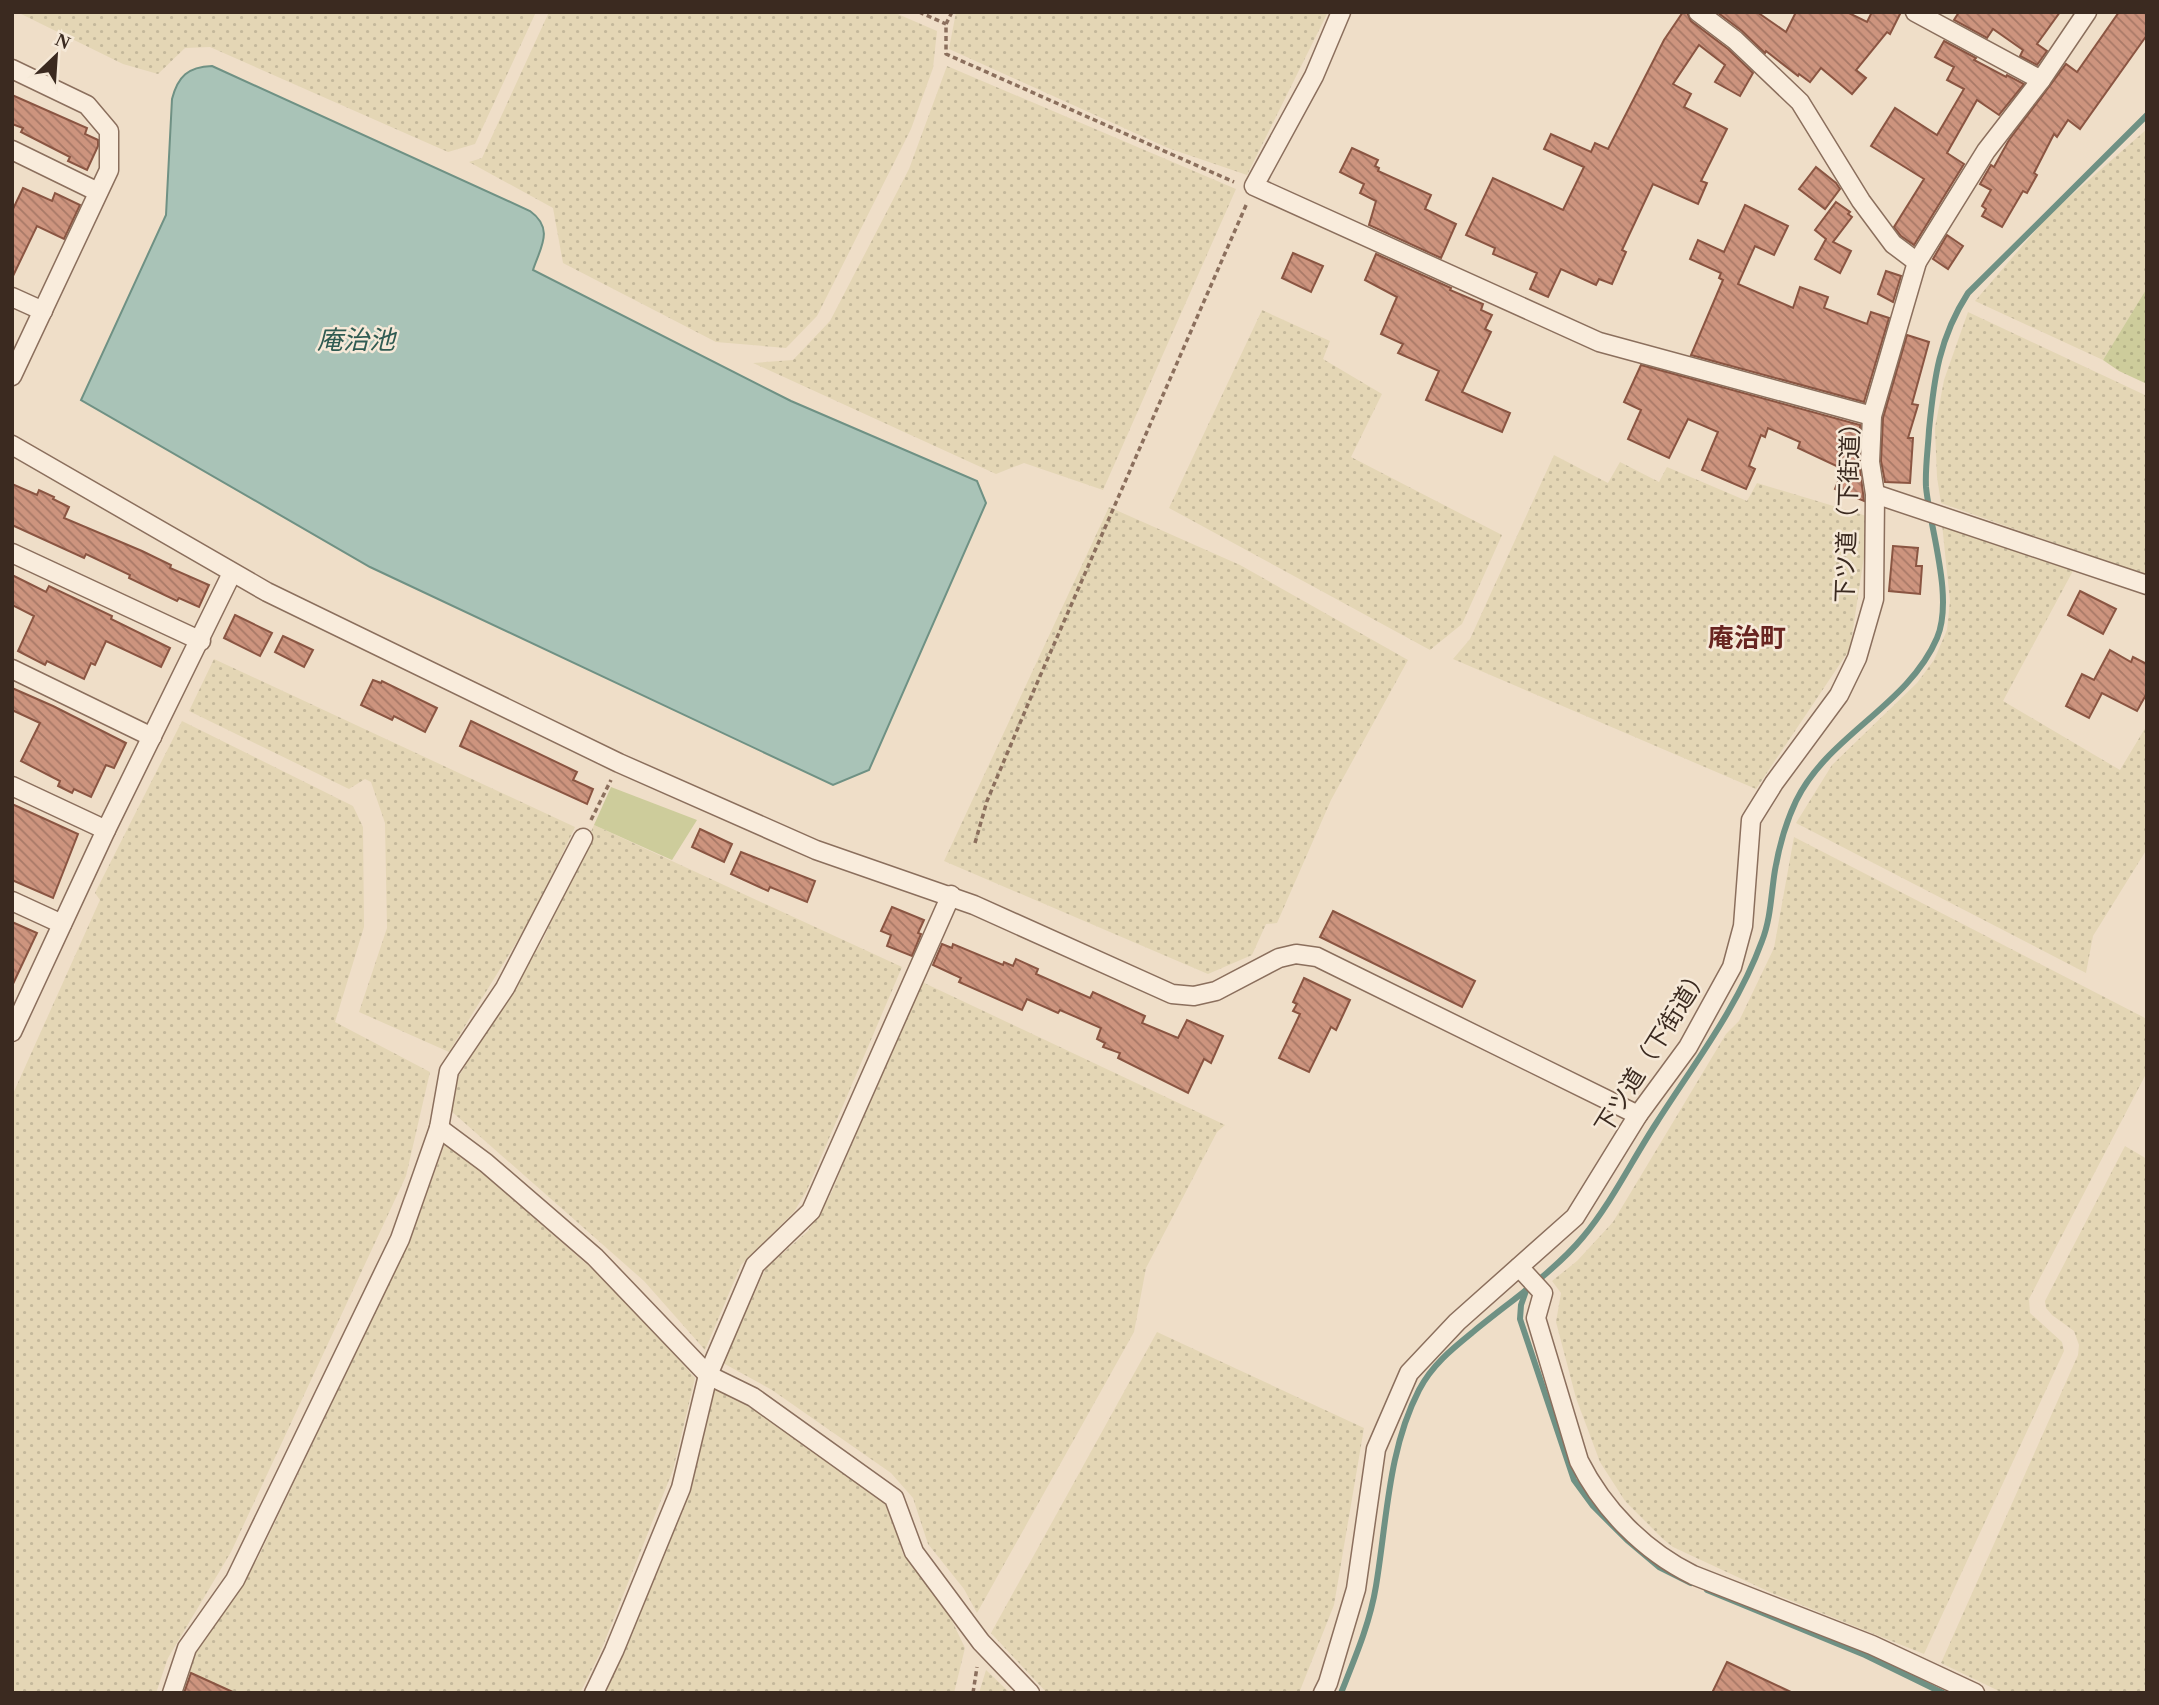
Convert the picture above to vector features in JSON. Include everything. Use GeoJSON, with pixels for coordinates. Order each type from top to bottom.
{"type":"FeatureCollection","features":[{"type":"Feature","properties":{"kind":"street"},"geometry":{"type":"LineString","coordinates":[[1341,12],[1314,76],[1254,186],[1599,342],[1872,416]]}},
{"type":"Feature","properties":{"kind":"street"},"geometry":{"type":"LineString","coordinates":[[1698,12],[1735,40],[1800,102],[1861,201],[1893,244],[1917,262]]}},
{"type":"Feature","properties":{"kind":"street"},"geometry":{"type":"LineString","coordinates":[[1914,12],[2042,80]]}},
{"type":"Feature","properties":{"kind":"street","name":"下ツ道（下街道）"},"geometry":{"type":"LineString","coordinates":[[1323,1693],[1356,1589],[1376,1449],[1409,1373],[1457,1322],[1575,1217],[1638,1115],[1688,1047],[1732,967],[1743,926],[1751,820],[1774,783],[1839,695],[1857,658],[1874,599],[1875,494],[1870,463],[1872,416],[1917,262],[1986,151],[2042,80],[2087,12]]}},
{"type":"Feature","properties":{"kind":"street"},"geometry":{"type":"LineString","coordinates":[[12,69],[87,105],[108,131],[109,170],[12,376]]}},
{"type":"Feature","properties":{"kind":"street"},"geometry":{"type":"LineString","coordinates":[[12,150],[99,192]]}},
{"type":"Feature","properties":{"kind":"street"},"geometry":{"type":"LineString","coordinates":[[12,297],[43,311]]}},
{"type":"Feature","properties":{"kind":"street"},"geometry":{"type":"LineString","coordinates":[[12,445],[232,573],[619,763],[817,850],[951,895],[1172,994],[1194,996],[1216,991],[1279,958],[1296,954],[1317,957],[1638,1115]]}},
{"type":"Feature","properties":{"kind":"street"},"geometry":{"type":"LineString","coordinates":[[1875,494],[2147,585]]}},
{"type":"Feature","properties":{"kind":"street"},"geometry":{"type":"LineString","coordinates":[[12,553],[201,641]]}},
{"type":"Feature","properties":{"kind":"street"},"geometry":{"type":"LineString","coordinates":[[14,1023],[232,573]]}},
{"type":"Feature","properties":{"kind":"street"},"geometry":{"type":"LineString","coordinates":[[12,670],[152,737]]}},
{"type":"Feature","properties":{"kind":"street"},"geometry":{"type":"LineString","coordinates":[[12,786],[106,830]]}},
{"type":"Feature","properties":{"kind":"street"},"geometry":{"type":"LineString","coordinates":[[172,1693],[187,1648],[234,1580],[400,1239],[439,1128],[449,1071],[505,988],[583,838]]}},
{"type":"Feature","properties":{"kind":"street"},"geometry":{"type":"LineString","coordinates":[[594,1693],[681,1488],[708,1375],[755,1265],[811,1211],[951,895]]}},
{"type":"Feature","properties":{"kind":"street"},"geometry":{"type":"LineString","coordinates":[[12,901],[62,925]]}},
{"type":"Feature","properties":{"kind":"street"},"geometry":{"type":"LineString","coordinates":[[439,1128],[486,1163],[594,1257],[708,1375],[752,1397],[894,1498],[914,1552],[981,1642],[1030,1693]]}},
{"type":"Feature","properties":{"kind":"street"},"geometry":{"type":"LineString","coordinates":[[1519,1267],[1543,1293],[1536,1318],[1579,1461],[1605,1504],[1653,1551],[1693,1575],[1872,1645],[1975,1693]]}},
{"type":"Feature","properties":{"kind":"path"},"geometry":{"type":"LineString","coordinates":[[919,12],[946,24]]}},
{"type":"Feature","properties":{"kind":"path"},"geometry":{"type":"LineString","coordinates":[[952,12],[946,24],[946,54],[1237,183],[1254,186],[1034,690],[987,801],[975,843]]}},
{"type":"Feature","properties":{"kind":"path"},"geometry":{"type":"LineString","coordinates":[[583,838],[619,763]]}},
{"type":"Feature","properties":{"kind":"shaded area"},"geometry":{"type":"Polygon","coordinates":[[[17,12],[536,12],[475,144],[448,152],[210,47],[185,48],[158,74],[123,64],[17,12]]]}},
{"type":"Feature","properties":{"kind":"shaded area"},"geometry":{"type":"Polygon","coordinates":[[[549,12],[893,12],[937,31],[933,68],[911,129],[817,316],[786,348],[716,342],[563,263],[553,208],[469,162],[482,158],[549,12]]]}},
{"type":"Feature","properties":{"kind":"shaded area"},"geometry":{"type":"Polygon","coordinates":[[[956,12],[1328,12],[1247,175],[1168,148],[949,49],[956,12]]]}},
{"type":"Feature","properties":{"kind":"shaded area"},"geometry":{"type":"Polygon","coordinates":[[[947,66],[1236,189],[1103,490],[1024,463],[996,474],[753,363],[793,360],[830,321],[909,169],[947,66]]]}},
{"type":"Feature","properties":{"kind":"shaded area"},"geometry":{"type":"Polygon","coordinates":[[[2147,129],[2147,288],[2103,360],[1975,301],[2049,215],[2147,129]]]}},
{"type":"Feature","properties":{"kind":"shaded area"},"geometry":{"type":"Polygon","coordinates":[[[2147,288],[2147,384],[2103,360],[2147,288]]]}},
{"type":"Feature","properties":{"kind":"shaded area"},"geometry":{"type":"Polygon","coordinates":[[[1262,310],[1330,341],[1323,359],[1382,394],[1351,457],[1502,535],[1462,624],[1430,650],[1169,508],[1262,310]]]}},
{"type":"Feature","properties":{"kind":"shaded area"},"geometry":{"type":"Polygon","coordinates":[[[1968,312],[2147,396],[2147,576],[1941,503],[1935,428],[1944,380],[1968,312]]]}},
{"type":"Feature","properties":{"kind":"shaded area"},"geometry":{"type":"Polygon","coordinates":[[[1554,455],[1608,483],[1620,462],[1659,482],[1667,467],[1747,501],[1757,483],[1870,517],[1850,649],[1756,789],[1453,659],[1470,639],[1554,455]]]}},
{"type":"Feature","properties":{"kind":"shaded area"},"geometry":{"type":"Polygon","coordinates":[[[1109,507],[1240,565],[1408,660],[1331,800],[1277,923],[1266,924],[1252,955],[1208,974],[944,861],[1109,507]]]}},
{"type":"Feature","properties":{"kind":"shaded area"},"geometry":{"type":"Polygon","coordinates":[[[1942,524],[2074,569],[2003,701],[2120,770],[2147,725],[2147,849],[2093,936],[2086,973],[1796,823],[1832,765],[1917,683],[1934,660],[1947,630],[1950,601],[1942,524]]]}},
{"type":"Feature","properties":{"kind":"shaded area"},"geometry":{"type":"Polygon","coordinates":[[[214,659],[575,827],[535,912],[449,1052],[359,1012],[387,928],[385,823],[371,782],[365,779],[349,789],[189,711],[214,659]]]}},
{"type":"Feature","properties":{"kind":"shaded area"},"geometry":{"type":"Polygon","coordinates":[[[182,721],[353,806],[363,827],[364,927],[335,1022],[430,1072],[406,1176],[231,1552],[168,1658],[156,1693],[12,1693],[12,1096],[100,900],[95,893],[182,721]]]}},
{"type":"Feature","properties":{"kind":"shaded area"},"geometry":{"type":"Polygon","coordinates":[[[611,787],[697,820],[672,860],[594,825],[611,787]]]}},
{"type":"Feature","properties":{"kind":"shaded area"},"geometry":{"type":"Polygon","coordinates":[[[594,825],[902,967],[807,1190],[794,1212],[741,1265],[705,1350],[644,1281],[450,1110],[459,1076],[543,940],[594,825]]]}},
{"type":"Feature","properties":{"kind":"shaded area"},"geometry":{"type":"Polygon","coordinates":[[[1794,837],[2147,1019],[2147,1072],[2029,1299],[2030,1313],[2062,1342],[2064,1351],[1924,1654],[1774,1594],[1673,1547],[1663,1539],[1625,1501],[1600,1462],[1576,1398],[1556,1322],[1561,1293],[1552,1281],[1577,1261],[1613,1222],[1726,1034],[1739,1021],[1774,948],[1794,837]]]}},
{"type":"Feature","properties":{"kind":"shaded area"},"geometry":{"type":"Polygon","coordinates":[[[920,981],[1240,1132],[1225,1125],[1217,1132],[1146,1268],[1134,1332],[977,1613],[964,1589],[928,1544],[913,1498],[891,1473],[772,1390],[723,1363],[766,1268],[808,1231],[830,1196],[920,981]]]}},
{"type":"Feature","properties":{"kind":"shaded area"},"geometry":{"type":"Polygon","coordinates":[[[446,1141],[624,1297],[695,1378],[673,1470],[600,1653],[580,1693],[181,1693],[202,1634],[258,1558],[409,1242],[446,1141]]]}},
{"type":"Feature","properties":{"kind":"shaded area"},"geometry":{"type":"Polygon","coordinates":[[[2125,1146],[2147,1159],[2147,1693],[2003,1693],[1941,1663],[2078,1355],[2079,1345],[2074,1331],[2052,1315],[2046,1308],[2045,1301],[2125,1146]]]}},
{"type":"Feature","properties":{"kind":"shaded area"},"geometry":{"type":"Polygon","coordinates":[[[1157,1332],[1364,1428],[1334,1605],[1299,1693],[1047,1693],[991,1633],[1157,1332]]]}},
{"type":"Feature","properties":{"kind":"shaded area"},"geometry":{"type":"Polygon","coordinates":[[[714,1388],[751,1408],[870,1488],[890,1510],[903,1554],[944,1604],[965,1648],[954,1693],[604,1693],[678,1518],[714,1388]]]}},
{"type":"Feature","properties":{"kind":"shaded area"},"geometry":{"type":"Polygon","coordinates":[[[986,1670],[1010,1693],[979,1693],[986,1670]]]}},
{"type":"Feature","properties":{"kind":"water","name":"庵治池"},"geometry":{"type":"Polygon","coordinates":[[[212,66],[530,211],[538,218],[544,232],[533,270],[791,401],[977,481],[986,503],[869,770],[833,785],[370,567],[81,400],[166,215],[174,91],[185,74],[196,68],[212,66]]]}},
{"type":"Feature","properties":{"kind":"building"},"geometry":{"type":"Polygon","coordinates":[[[1683,12],[1687,12],[1691,21],[1728,49],[1753,73],[1740,96],[1715,82],[1725,65],[1699,45],[1673,84],[1691,94],[1684,107],[1727,129],[1701,181],[1707,183],[1698,204],[1653,184],[1622,250],[1626,252],[1612,284],[1599,279],[1596,285],[1561,269],[1548,297],[1530,289],[1537,273],[1493,254],[1495,248],[1466,235],[1493,178],[1563,210],[1584,167],[1544,149],[1551,134],[1591,152],[1595,143],[1608,149],[1664,40],[1683,12]]]}},
{"type":"Feature","properties":{"kind":"building"},"geometry":{"type":"Polygon","coordinates":[[[1717,12],[1757,12],[1786,32],[1796,12],[1847,12],[1867,22],[1872,12],[1901,12],[1890,34],[1887,32],[1856,70],[1866,78],[1852,94],[1821,68],[1810,82],[1799,74],[1798,76],[1766,51],[1765,53],[1717,12]]]}},
{"type":"Feature","properties":{"kind":"building"},"geometry":{"type":"Polygon","coordinates":[[[1959,12],[2060,12],[2037,44],[2047,51],[2037,65],[2020,56],[2023,50],[1993,29],[1987,38],[1954,20],[1959,12]]]}},
{"type":"Feature","properties":{"kind":"building"},"geometry":{"type":"Polygon","coordinates":[[[2119,12],[2147,12],[2147,35],[2080,129],[2068,120],[2057,137],[2054,134],[2027,193],[2023,191],[2002,227],[1982,216],[1986,209],[1982,206],[1991,190],[1980,184],[1991,165],[1994,167],[2009,140],[2066,64],[2077,72],[2119,12]]]}},
{"type":"Feature","properties":{"kind":"building"},"geometry":{"type":"Polygon","coordinates":[[[1944,41],[1976,58],[1974,60],[2024,84],[1999,115],[1977,100],[1947,153],[1964,164],[1914,245],[1894,227],[1924,179],[1871,146],[1895,108],[1937,135],[1964,89],[1947,80],[1954,67],[1935,57],[1944,41]]]}},
{"type":"Feature","properties":{"kind":"building"},"geometry":{"type":"Polygon","coordinates":[[[12,95],[87,128],[85,134],[98,140],[98,146],[87,170],[68,161],[70,157],[21,132],[23,128],[12,124],[12,95]]]}},
{"type":"Feature","properties":{"kind":"building"},"geometry":{"type":"Polygon","coordinates":[[[1352,148],[1378,160],[1375,166],[1379,168],[1378,171],[1431,195],[1425,209],[1456,224],[1441,258],[1369,225],[1376,201],[1360,193],[1364,184],[1340,172],[1352,148]]]}},
{"type":"Feature","properties":{"kind":"building"},"geometry":{"type":"Polygon","coordinates":[[[1816,167],[1840,189],[1825,209],[1799,189],[1816,167]]]}},
{"type":"Feature","properties":{"kind":"building"},"geometry":{"type":"Polygon","coordinates":[[[23,188],[52,201],[55,193],[80,205],[64,239],[37,226],[12,278],[12,211],[23,188]]]}},
{"type":"Feature","properties":{"kind":"building"},"geometry":{"type":"Polygon","coordinates":[[[1836,202],[1850,212],[1848,214],[1852,217],[1833,242],[1851,251],[1840,273],[1815,259],[1826,239],[1815,230],[1836,202]]]}},
{"type":"Feature","properties":{"kind":"building"},"geometry":{"type":"Polygon","coordinates":[[[1745,205],[1788,226],[1774,255],[1755,246],[1738,284],[1793,308],[1800,287],[1828,297],[1824,308],[1867,324],[1871,312],[1889,318],[1864,402],[1691,355],[1723,280],[1719,278],[1721,273],[1690,259],[1698,240],[1724,252],[1745,205]]]}},
{"type":"Feature","properties":{"kind":"building"},"geometry":{"type":"Polygon","coordinates":[[[1947,235],[1963,246],[1948,269],[1933,259],[1947,235]]]}},
{"type":"Feature","properties":{"kind":"building"},"geometry":{"type":"Polygon","coordinates":[[[1293,253],[1323,266],[1311,292],[1282,278],[1293,253]]]}},
{"type":"Feature","properties":{"kind":"building"},"geometry":{"type":"Polygon","coordinates":[[[1376,254],[1483,304],[1481,310],[1492,315],[1485,329],[1491,332],[1462,392],[1510,413],[1502,432],[1426,400],[1439,371],[1398,353],[1403,344],[1381,334],[1397,297],[1365,280],[1376,254]]]}},
{"type":"Feature","properties":{"kind":"building"},"geometry":{"type":"Polygon","coordinates":[[[1886,271],[1901,276],[1893,302],[1878,294],[1886,271]]]}},
{"type":"Feature","properties":{"kind":"building"},"geometry":{"type":"Polygon","coordinates":[[[1907,335],[1929,342],[1912,404],[1918,405],[1908,438],[1913,438],[1910,483],[1885,482],[1881,461],[1883,418],[1907,335]]]}},
{"type":"Feature","properties":{"kind":"building"},"geometry":{"type":"Polygon","coordinates":[[[1641,365],[1860,425],[1859,462],[1864,501],[1835,489],[1843,469],[1798,448],[1800,442],[1768,428],[1765,437],[1761,435],[1749,466],[1755,469],[1746,489],[1702,470],[1718,432],[1688,419],[1669,458],[1628,439],[1641,410],[1624,402],[1641,365]]]}},
{"type":"Feature","properties":{"kind":"building"},"geometry":{"type":"Polygon","coordinates":[[[12,484],[37,495],[39,490],[54,497],[53,499],[69,507],[64,518],[142,551],[171,565],[170,568],[209,585],[199,607],[179,598],[177,601],[86,554],[84,558],[12,525],[12,484]]]}},
{"type":"Feature","properties":{"kind":"building"},"geometry":{"type":"Polygon","coordinates":[[[1893,546],[1918,548],[1916,566],[1922,566],[1920,594],[1889,591],[1893,546]]]}},
{"type":"Feature","properties":{"kind":"building"},"geometry":{"type":"Polygon","coordinates":[[[12,575],[46,592],[49,586],[170,648],[161,667],[106,641],[95,665],[91,663],[84,679],[47,661],[45,665],[18,651],[34,616],[12,605],[12,575]]]}},
{"type":"Feature","properties":{"kind":"building"},"geometry":{"type":"Polygon","coordinates":[[[2080,591],[2116,609],[2103,634],[2068,615],[2080,591]]]}},
{"type":"Feature","properties":{"kind":"building"},"geometry":{"type":"Polygon","coordinates":[[[235,615],[272,633],[260,656],[224,638],[235,615]]]}},
{"type":"Feature","properties":{"kind":"building"},"geometry":{"type":"Polygon","coordinates":[[[283,636],[313,650],[304,667],[275,652],[283,636]]]}},
{"type":"Feature","properties":{"kind":"building"},"geometry":{"type":"Polygon","coordinates":[[[2110,650],[2131,662],[2133,657],[2147,664],[2147,693],[2137,711],[2102,693],[2089,718],[2066,706],[2082,674],[2094,680],[2110,650]]]}},
{"type":"Feature","properties":{"kind":"building"},"geometry":{"type":"Polygon","coordinates":[[[373,680],[382,681],[437,708],[425,732],[394,716],[392,720],[361,705],[373,680]]]}},
{"type":"Feature","properties":{"kind":"building"},"geometry":{"type":"Polygon","coordinates":[[[12,688],[126,743],[114,768],[106,765],[91,797],[74,789],[72,793],[58,786],[60,781],[21,761],[40,723],[12,710],[12,688]]]}},
{"type":"Feature","properties":{"kind":"building"},"geometry":{"type":"Polygon","coordinates":[[[471,721],[577,772],[573,780],[593,789],[587,804],[460,746],[471,721]]]}},
{"type":"Feature","properties":{"kind":"building"},"geometry":{"type":"Polygon","coordinates":[[[12,804],[78,834],[53,898],[12,880],[12,804]]]}},
{"type":"Feature","properties":{"kind":"building"},"geometry":{"type":"Polygon","coordinates":[[[700,829],[732,844],[724,862],[692,847],[700,829]]]}},
{"type":"Feature","properties":{"kind":"building"},"geometry":{"type":"Polygon","coordinates":[[[741,852],[815,881],[807,902],[770,887],[768,891],[731,874],[741,852]]]}},
{"type":"Feature","properties":{"kind":"building"},"geometry":{"type":"Polygon","coordinates":[[[892,907],[924,920],[912,956],[887,946],[891,935],[881,931],[892,907]]]}},
{"type":"Feature","properties":{"kind":"building"},"geometry":{"type":"Polygon","coordinates":[[[1333,911],[1475,981],[1462,1007],[1320,937],[1333,911]]]}},
{"type":"Feature","properties":{"kind":"building"},"geometry":{"type":"Polygon","coordinates":[[[12,922],[37,933],[12,986],[12,922]]]}},
{"type":"Feature","properties":{"kind":"building"},"geometry":{"type":"Polygon","coordinates":[[[942,944],[952,948],[953,944],[1003,965],[1004,962],[1013,966],[1016,959],[1038,969],[1036,974],[1090,998],[1093,992],[1145,1016],[1142,1023],[1178,1038],[1187,1020],[1223,1036],[1211,1063],[1204,1059],[1188,1093],[1118,1058],[1120,1053],[1103,1047],[1105,1043],[1097,1039],[1101,1028],[1027,999],[1022,1010],[959,982],[961,978],[933,965],[942,944]]]}},
{"type":"Feature","properties":{"kind":"building"},"geometry":{"type":"Polygon","coordinates":[[[1304,978],[1350,1000],[1336,1030],[1331,1027],[1309,1072],[1279,1058],[1300,1014],[1293,1011],[1297,1004],[1293,1002],[1304,978]]]}},
{"type":"Feature","properties":{"kind":"building"},"geometry":{"type":"Polygon","coordinates":[[[1727,1662],[1793,1693],[1712,1693],[1727,1662]]]}},
{"type":"Feature","properties":{"kind":"building"},"geometry":{"type":"Polygon","coordinates":[[[191,1673],[235,1693],[184,1693],[191,1673]]]}},
{"type":"Feature","properties":{"kind":"waterway"},"geometry":{"type":"LineString","coordinates":[[1341,1693],[1370,1613],[1395,1461],[1409,1413],[1419,1390],[1436,1365],[1450,1351],[1572,1250],[1603,1210],[1741,989],[1765,932],[1779,852],[1796,801],[1827,757],[1907,683],[1924,662],[1937,638],[1942,622],[1942,584],[1928,504],[1926,466],[1936,376],[1944,342],[1958,310],[1968,293],[2147,115]]}},
{"type":"Feature","properties":{"kind":"waterway"},"geometry":{"type":"LineString","coordinates":[[1527,1288],[1521,1305],[1520,1319],[1574,1480],[1593,1506],[1627,1540],[1659,1567],[1691,1583]]}},
{"type":"Feature","properties":{"kind":"waterway"},"geometry":{"type":"LineString","coordinates":[[1707,1590],[1865,1655],[1943,1693]]}},
{"type":"Feature","properties":{"kind":"district","name":"庵治町"},"geometry":{"type":"Point","coordinates":[1747,638]}}]}
